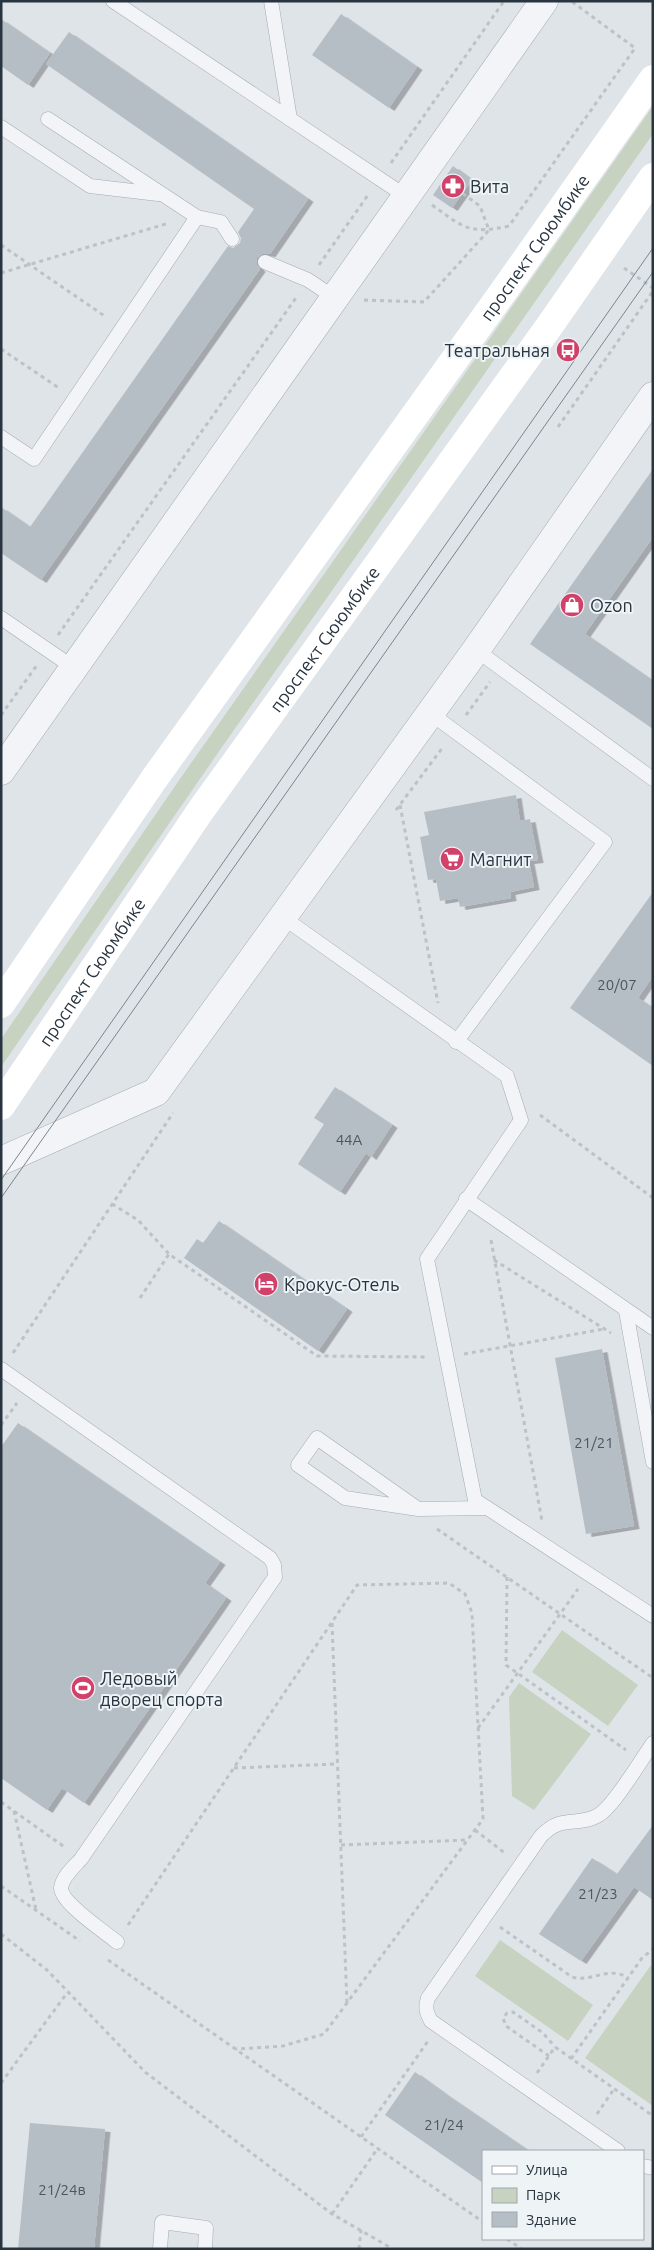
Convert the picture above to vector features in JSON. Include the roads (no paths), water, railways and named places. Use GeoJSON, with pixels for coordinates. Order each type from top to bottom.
{"type":"FeatureCollection","features":[{"type":"Feature","properties":{"kind":"main road","name":"проспект Сююмбике"},"geometry":{"type":"LineString","coordinates":[[1,1004],[154,780],[653,79]]}},
{"type":"Feature","properties":{"kind":"main road","name":"проспект Сююмбике"},"geometry":{"type":"LineString","coordinates":[[1,1106],[201,810],[536,344],[653,177]]}},
{"type":"Feature","properties":{"kind":"street"},"geometry":{"type":"LineString","coordinates":[[1,771],[544,1]]}},
{"type":"Feature","properties":{"kind":"street"},"geometry":{"type":"LineString","coordinates":[[1,1161],[156,1092],[281,916],[476,650],[653,396]]}},
{"type":"Feature","properties":{"kind":"lane"},"geometry":{"type":"LineString","coordinates":[[113,1],[380,179],[409,193]]}},
{"type":"Feature","properties":{"kind":"lane"},"geometry":{"type":"LineString","coordinates":[[271,1],[290,119]]}},
{"type":"Feature","properties":{"kind":"lane"},"geometry":{"type":"LineString","coordinates":[[48,119],[195,216],[221,222],[232,240]]}},
{"type":"Feature","properties":{"kind":"lane"},"geometry":{"type":"LineString","coordinates":[[1,127],[90,186],[161,194]]}},
{"type":"Feature","properties":{"kind":"lane"},"geometry":{"type":"LineString","coordinates":[[1,437],[34,459],[195,216]]}},
{"type":"Feature","properties":{"kind":"lane"},"geometry":{"type":"LineString","coordinates":[[265,262],[308,280],[335,298]]}},
{"type":"Feature","properties":{"kind":"lane"},"geometry":{"type":"LineString","coordinates":[[1,618],[74,668]]}},
{"type":"Feature","properties":{"kind":"lane"},"geometry":{"type":"LineString","coordinates":[[476,650],[653,779]]}},
{"type":"Feature","properties":{"kind":"lane"},"geometry":{"type":"LineString","coordinates":[[430,714],[605,842],[456,1042]]}},
{"type":"Feature","properties":{"kind":"lane"},"geometry":{"type":"LineString","coordinates":[[281,916],[456,1042],[507,1076],[521,1120],[427,1259],[475,1500],[653,1616]]}},
{"type":"Feature","properties":{"kind":"lane"},"geometry":{"type":"LineString","coordinates":[[466,1199],[653,1328]]}},
{"type":"Feature","properties":{"kind":"lane"},"geometry":{"type":"LineString","coordinates":[[626,1311],[653,1462]]}},
{"type":"Feature","properties":{"kind":"lane"},"geometry":{"type":"LineString","coordinates":[[2,1369],[270,1558],[274,1565],[275,1577],[81,1859],[63,1880],[63,1894],[66,1900],[117,1942]]}},
{"type":"Feature","properties":{"kind":"lane"},"geometry":{"type":"LineString","coordinates":[[412,1508],[317,1438],[298,1465],[345,1498],[412,1508],[488,1508]]}},
{"type":"Feature","properties":{"kind":"lane"},"geometry":{"type":"LineString","coordinates":[[617,2150],[438,2026],[427,2014],[428,1998],[541,1836],[552,1827],[563,1822],[594,1818],[605,1811],[653,1743]]}},
{"type":"Feature","properties":{"kind":"lane"},"geometry":{"type":"LineString","coordinates":[[160,2249],[162,2222],[206,2228],[205,2249]]}},
{"type":"Feature","properties":{"kind":"tram line"},"geometry":{"type":"LineString","coordinates":[[1,1180],[653,248]]}},
{"type":"Feature","properties":{"kind":"tram line"},"geometry":{"type":"LineString","coordinates":[[1,1198],[653,272]]}},
{"type":"Feature","properties":{"kind":"place","name":"Вита"},"geometry":{"type":"Point","coordinates":[453,186]}},
{"type":"Feature","properties":{"kind":"place","name":"Театральная"},"geometry":{"type":"Point","coordinates":[568,350]}},
{"type":"Feature","properties":{"kind":"place","name":"Ozon"},"geometry":{"type":"Point","coordinates":[572,605]}},
{"type":"Feature","properties":{"kind":"place","name":"Магнит"},"geometry":{"type":"Point","coordinates":[452,859]}},
{"type":"Feature","properties":{"kind":"place","name":"Крокус-Отель"},"geometry":{"type":"Point","coordinates":[266,1284]}},
{"type":"Feature","properties":{"kind":"place","name":"Ледовый дворец спорта"},"geometry":{"type":"Point","coordinates":[83,1688]}}]}
